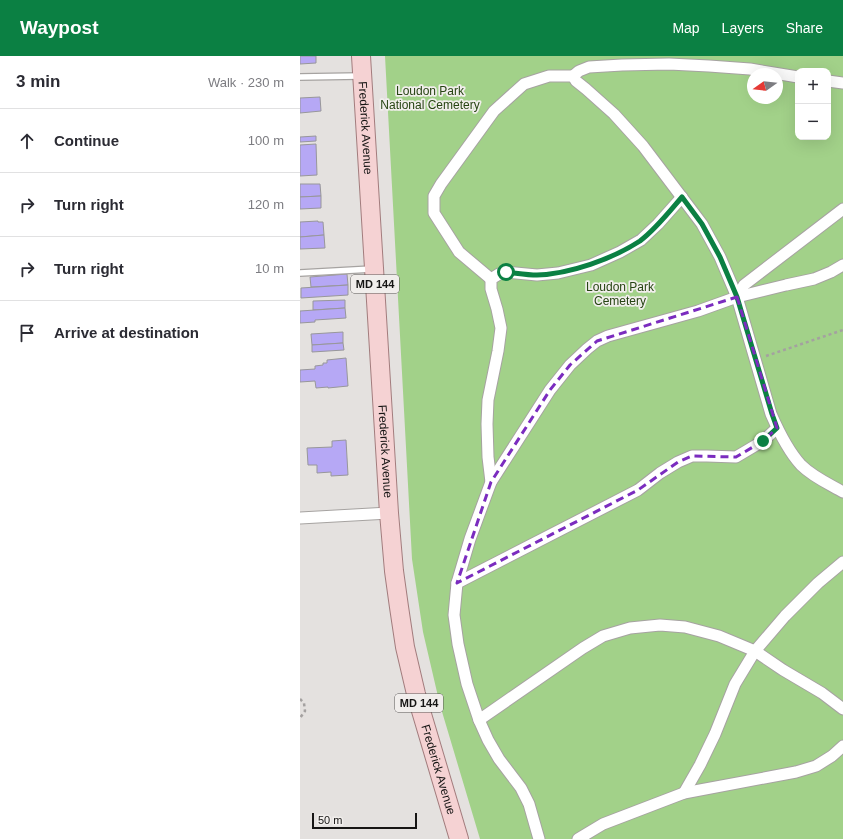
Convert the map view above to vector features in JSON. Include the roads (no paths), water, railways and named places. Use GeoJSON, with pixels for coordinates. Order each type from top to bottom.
{"type":"FeatureCollection","features":[{"type":"Feature","properties":{"kind":"main road","name":"Frederick Avenue"},"geometry":{"type":"LineString","coordinates":[[361,56],[389,513],[394,571],[405,647],[416,694],[459,839]]}},
{"type":"Feature","properties":{"kind":"street"},"geometry":{"type":"LineString","coordinates":[[492,279],[459,252],[434,213],[434,196],[441,184],[494,111],[524,84],[549,76],[573,76],[579,71],[589,68],[622,65],[670,64],[709,66],[750,69],[795,76]]}},
{"type":"Feature","properties":{"kind":"street"},"geometry":{"type":"LineString","coordinates":[[573,76],[576,81],[614,114],[643,146],[702,224],[720,257],[737,297],[777,428],[801,464],[822,480],[843,492]]}},
{"type":"Feature","properties":{"kind":"street"},"geometry":{"type":"LineString","coordinates":[[831,81],[843,83]]}},
{"type":"Feature","properties":{"kind":"street"},"geometry":{"type":"LineString","coordinates":[[491,482],[488,457],[488,400],[501,328],[491,289],[492,279],[499,274],[506,272],[537,275],[558,273],[591,265],[620,252],[641,240],[658,224],[682,197]]}},
{"type":"Feature","properties":{"kind":"street"},"geometry":{"type":"LineString","coordinates":[[737,297],[744,285],[843,209]]}},
{"type":"Feature","properties":{"kind":"street"},"geometry":{"type":"LineString","coordinates":[[539,839],[529,804],[521,788],[495,753],[479,720],[467,684],[458,644],[454,615],[457,583],[470,539],[491,482],[550,390],[570,365],[592,344],[608,336],[698,311],[737,297],[814,279],[843,265]]}},
{"type":"Feature","properties":{"kind":"street"},"geometry":{"type":"LineString","coordinates":[[457,583],[638,490],[660,473],[678,462],[692,456],[736,456],[763,441],[777,428]]}},
{"type":"Feature","properties":{"kind":"street"},"geometry":{"type":"LineString","coordinates":[[300,518],[389,513]]}},
{"type":"Feature","properties":{"kind":"street"},"geometry":{"type":"LineString","coordinates":[[684,793],[715,734],[734,684],[755,651],[801,599],[843,562]]}},
{"type":"Feature","properties":{"kind":"street"},"geometry":{"type":"LineString","coordinates":[[479,720],[583,648],[603,636],[630,628],[660,625],[685,627],[719,636],[755,651],[783,670],[822,693],[843,710]]}},
{"type":"Feature","properties":{"kind":"street"},"geometry":{"type":"LineString","coordinates":[[578,839],[603,824],[684,793],[796,772],[816,766],[832,756],[843,746]]}},
{"type":"Feature","properties":{"kind":"lane"},"geometry":{"type":"LineString","coordinates":[[300,77],[362,76]]}},
{"type":"Feature","properties":{"kind":"lane"},"geometry":{"type":"LineString","coordinates":[[300,273],[374,269]]}},
{"type":"Feature","properties":{"kind":"park label","name":"Loudon Park National Cemetery"},"geometry":{"type":"Point","coordinates":[430,98]}},
{"type":"Feature","properties":{"kind":"park label","name":"Loudon Park Cemetery"},"geometry":{"type":"Point","coordinates":[620,294]}}]}
